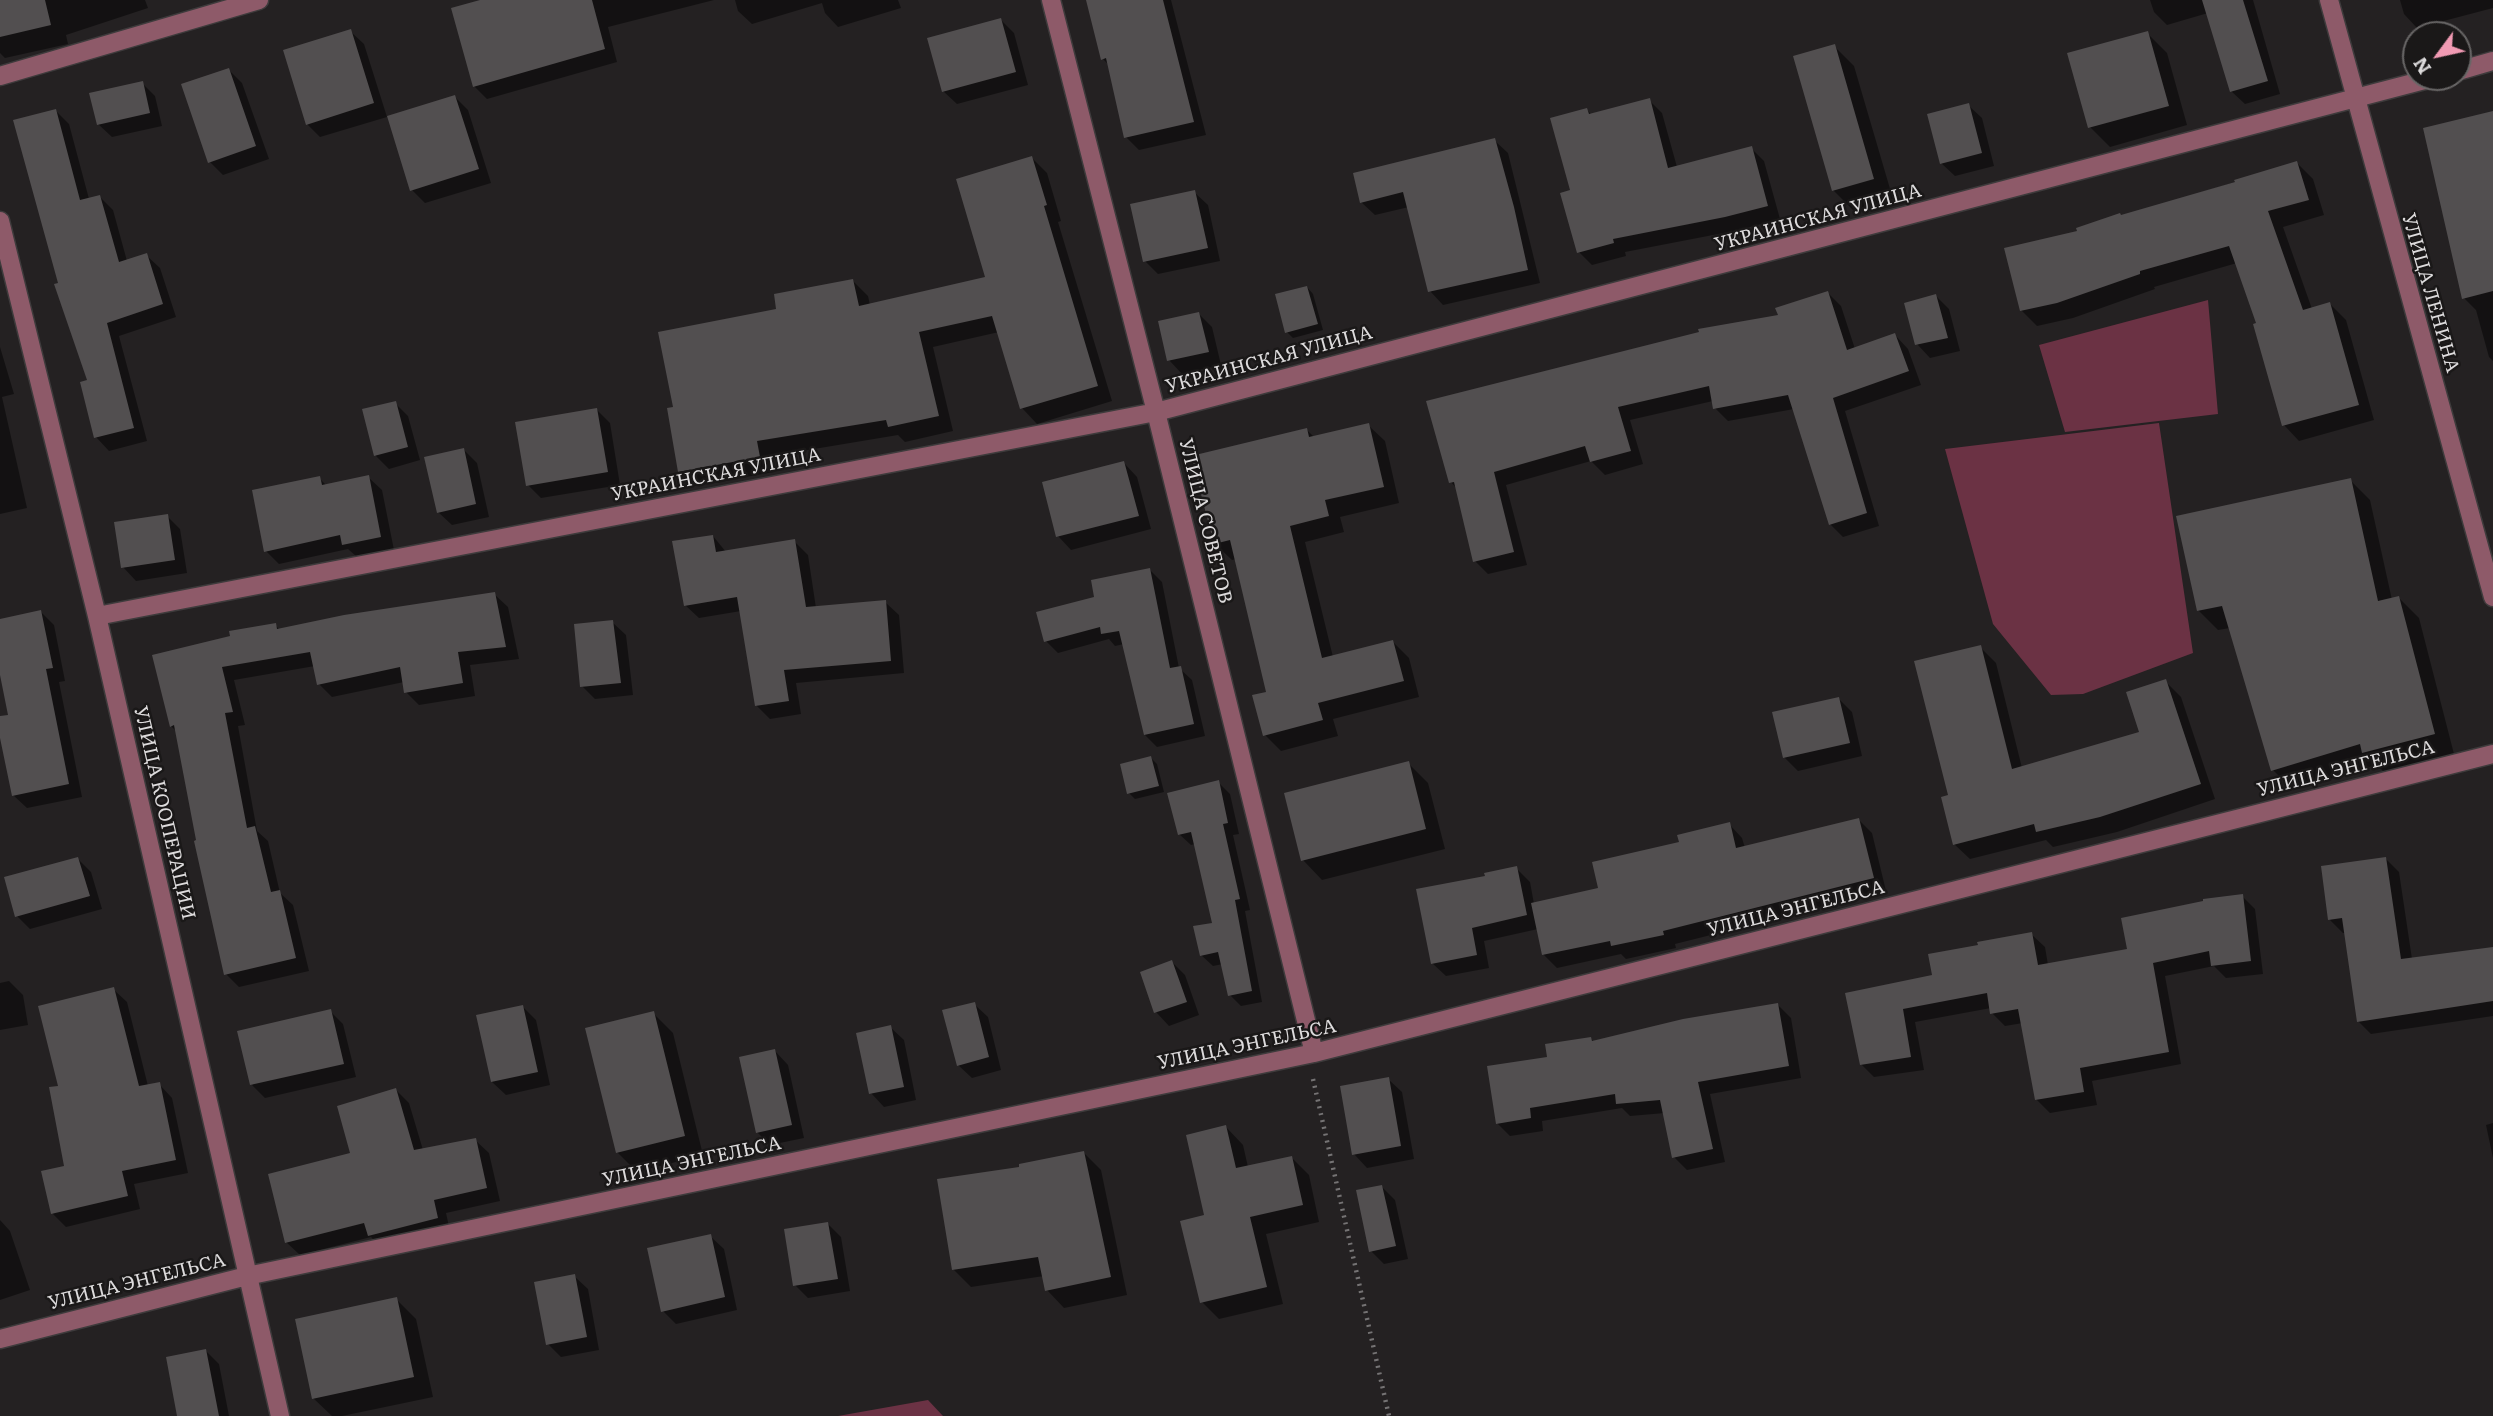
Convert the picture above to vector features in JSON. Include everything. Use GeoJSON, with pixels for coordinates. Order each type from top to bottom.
{"type":"FeatureCollection","features":[{"type":"Feature","properties":{"kind":"street"},"geometry":{"type":"LineString","coordinates":[[0,76],[259,0]]}},
{"type":"Feature","properties":{"kind":"street","name":"УЛИЦА СОВЕТОВ"},"geometry":{"type":"LineString","coordinates":[[1051,0],[1314,1053]]}},
{"type":"Feature","properties":{"kind":"street","name":"УЛИЦА ЛЕНИНА"},"geometry":{"type":"LineString","coordinates":[[2329,0],[2493,597]]}},
{"type":"Feature","properties":{"kind":"street"},"geometry":{"type":"LineString","coordinates":[[2472,67],[2493,61]]}},
{"type":"Feature","properties":{"kind":"street","name":"УКРАИНСКАЯ УЛИЦА"},"geometry":{"type":"LineString","coordinates":[[97,616],[1156,412],[2402,87]]}},
{"type":"Feature","properties":{"kind":"street","name":"УЛИЦА КООПЕРАЦИИ"},"geometry":{"type":"LineString","coordinates":[[0,221],[97,616],[280,1416]]}},
{"type":"Feature","properties":{"kind":"street","name":"УЛИЦА ЭНГЕЛЬСА"},"geometry":{"type":"LineString","coordinates":[[0,1339],[247,1276],[1314,1053],[2493,754]]}},
{"type":"Feature","properties":{"kind":"path"},"geometry":{"type":"LineString","coordinates":[[1314,1053],[1312,1073],[1389,1416]]}},
{"type":"Feature","properties":{"kind":"shaded area"},"geometry":{"type":"Polygon","coordinates":[[[2208,300],[2218,414],[2065,432],[2039,345],[2208,300]]]}},
{"type":"Feature","properties":{"kind":"shaded area"},"geometry":{"type":"Polygon","coordinates":[[[2159,423],[2193,653],[2083,694],[2051,695],[1993,624],[1945,449],[2159,423]]]}},
{"type":"Feature","properties":{"kind":"shaded area"},"geometry":{"type":"Polygon","coordinates":[[[928,1400],[943,1416],[838,1416],[928,1400]]]}},
{"type":"Feature","properties":{"kind":"building"},"geometry":{"type":"Polygon","coordinates":[[[0,0],[45,0],[51,25],[0,37],[0,0]]]}},
{"type":"Feature","properties":{"kind":"building"},"geometry":{"type":"Polygon","coordinates":[[[480,0],[592,0],[605,49],[473,87],[451,8],[480,0]]]}},
{"type":"Feature","properties":{"kind":"building"},"geometry":{"type":"Polygon","coordinates":[[[1086,0],[1163,0],[1194,122],[1124,138],[1106,58],[1101,60],[1086,0]]]}},
{"type":"Feature","properties":{"kind":"building"},"geometry":{"type":"Polygon","coordinates":[[[2202,0],[2243,0],[2268,81],[2230,92],[2202,0]]]}},
{"type":"Feature","properties":{"kind":"building"},"geometry":{"type":"Polygon","coordinates":[[[1001,18],[1016,72],[942,92],[927,38],[1001,18]]]}},
{"type":"Feature","properties":{"kind":"building"},"geometry":{"type":"Polygon","coordinates":[[[351,29],[374,103],[306,125],[283,50],[351,29]]]}},
{"type":"Feature","properties":{"kind":"building"},"geometry":{"type":"Polygon","coordinates":[[[2148,31],[2169,106],[2088,128],[2067,53],[2148,31]]]}},
{"type":"Feature","properties":{"kind":"building"},"geometry":{"type":"Polygon","coordinates":[[[1835,44],[1874,179],[1832,191],[1793,56],[1835,44]]]}},
{"type":"Feature","properties":{"kind":"building"},"geometry":{"type":"Polygon","coordinates":[[[229,68],[256,146],[208,163],[181,84],[229,68]]]}},
{"type":"Feature","properties":{"kind":"building"},"geometry":{"type":"Polygon","coordinates":[[[143,81],[150,113],[97,125],[89,93],[143,81]]]}},
{"type":"Feature","properties":{"kind":"building"},"geometry":{"type":"Polygon","coordinates":[[[455,95],[479,169],[410,191],[387,116],[455,95]]]}},
{"type":"Feature","properties":{"kind":"building"},"geometry":{"type":"Polygon","coordinates":[[[1650,98],[1668,168],[1752,146],[1768,206],[1613,239],[1614,243],[1577,253],[1560,193],[1570,190],[1550,118],[1587,108],[1589,114],[1650,98]]]}},
{"type":"Feature","properties":{"kind":"building"},"geometry":{"type":"Polygon","coordinates":[[[1969,103],[1982,153],[1940,164],[1927,114],[1969,103]]]}},
{"type":"Feature","properties":{"kind":"building"},"geometry":{"type":"Polygon","coordinates":[[[56,109],[80,200],[100,195],[119,262],[147,253],[163,304],[107,323],[134,428],[94,438],[80,382],[87,380],[54,284],[58,283],[13,120],[56,109]]]}},
{"type":"Feature","properties":{"kind":"building"},"geometry":{"type":"Polygon","coordinates":[[[2493,111],[2493,291],[2462,299],[2423,128],[2493,111]]]}},
{"type":"Feature","properties":{"kind":"building"},"geometry":{"type":"Polygon","coordinates":[[[1495,138],[1528,270],[1428,292],[1403,192],[1360,203],[1353,173],[1495,138]]]}},
{"type":"Feature","properties":{"kind":"building"},"geometry":{"type":"Polygon","coordinates":[[[1032,156],[1047,205],[1044,206],[1098,386],[1020,409],[992,316],[919,332],[939,416],[888,427],[886,420],[757,441],[760,457],[678,472],[667,408],[673,407],[658,332],[776,309],[774,294],[853,279],[859,306],[985,277],[956,179],[1032,156]]]}},
{"type":"Feature","properties":{"kind":"building"},"geometry":{"type":"Polygon","coordinates":[[[2297,161],[2309,200],[2268,211],[2303,310],[2330,302],[2359,405],[2282,426],[2253,324],[2256,323],[2229,246],[2140,271],[2140,274],[2057,303],[2020,311],[2004,248],[2077,231],[2076,228],[2120,213],[2121,215],[2235,182],[2234,180],[2297,161]]]}},
{"type":"Feature","properties":{"kind":"building"},"geometry":{"type":"Polygon","coordinates":[[[1195,190],[1208,248],[1143,262],[1130,204],[1195,190]]]}},
{"type":"Feature","properties":{"kind":"building"},"geometry":{"type":"Polygon","coordinates":[[[1307,286],[1318,324],[1285,333],[1275,294],[1307,286]]]}},
{"type":"Feature","properties":{"kind":"building"},"geometry":{"type":"Polygon","coordinates":[[[1828,291],[1847,350],[1895,333],[1909,371],[1833,398],[1867,513],[1829,525],[1788,395],[1713,409],[1709,386],[1618,407],[1631,451],[1590,462],[1585,446],[1494,472],[1514,552],[1473,562],[1454,482],[1449,483],[1426,401],[1699,332],[1698,329],[1778,315],[1775,308],[1828,291]]]}},
{"type":"Feature","properties":{"kind":"building"},"geometry":{"type":"Polygon","coordinates":[[[1936,294],[1948,338],[1915,345],[1904,303],[1936,294]]]}},
{"type":"Feature","properties":{"kind":"building"},"geometry":{"type":"Polygon","coordinates":[[[1199,312],[1209,352],[1167,361],[1158,321],[1199,312]]]}},
{"type":"Feature","properties":{"kind":"building"},"geometry":{"type":"Polygon","coordinates":[[[396,401],[408,447],[374,456],[362,409],[396,401]]]}},
{"type":"Feature","properties":{"kind":"building"},"geometry":{"type":"Polygon","coordinates":[[[597,408],[608,472],[526,486],[515,422],[597,408]]]}},
{"type":"Feature","properties":{"kind":"building"},"geometry":{"type":"Polygon","coordinates":[[[1369,423],[1384,487],[1325,500],[1329,516],[1290,526],[1322,658],[1393,640],[1404,681],[1318,703],[1323,720],[1263,736],[1252,695],[1266,692],[1230,540],[1214,544],[1191,456],[1307,428],[1309,437],[1369,423]]]}},
{"type":"Feature","properties":{"kind":"building"},"geometry":{"type":"Polygon","coordinates":[[[464,448],[476,504],[437,513],[424,457],[464,448]]]}},
{"type":"Feature","properties":{"kind":"building"},"geometry":{"type":"Polygon","coordinates":[[[1124,461],[1139,516],[1056,537],[1042,482],[1124,461]]]}},
{"type":"Feature","properties":{"kind":"building"},"geometry":{"type":"Polygon","coordinates":[[[369,475],[381,537],[342,545],[340,535],[264,552],[252,490],[320,476],[322,485],[369,475]]]}},
{"type":"Feature","properties":{"kind":"building"},"geometry":{"type":"Polygon","coordinates":[[[2351,478],[2378,601],[2399,596],[2435,734],[2362,753],[2360,744],[2271,771],[2222,606],[2197,611],[2176,516],[2351,478]]]}},
{"type":"Feature","properties":{"kind":"building"},"geometry":{"type":"Polygon","coordinates":[[[168,514],[175,560],[121,568],[114,522],[168,514]]]}},
{"type":"Feature","properties":{"kind":"building"},"geometry":{"type":"Polygon","coordinates":[[[713,535],[716,552],[795,539],[806,607],[886,600],[891,661],[784,670],[789,701],[755,706],[737,597],[684,606],[672,541],[713,535]]]}},
{"type":"Feature","properties":{"kind":"building"},"geometry":{"type":"Polygon","coordinates":[[[1150,568],[1170,668],[1181,666],[1194,724],[1144,735],[1119,631],[1101,634],[1100,627],[1044,642],[1036,612],[1094,597],[1091,580],[1150,568]]]}},
{"type":"Feature","properties":{"kind":"building"},"geometry":{"type":"Polygon","coordinates":[[[495,592],[506,647],[458,652],[463,683],[404,693],[400,667],[317,685],[310,652],[222,667],[233,712],[225,713],[247,828],[255,826],[271,892],[280,890],[296,958],[224,975],[194,841],[196,840],[174,725],[170,727],[152,655],[230,636],[229,631],[276,623],[277,629],[344,615],[495,592]]]}},
{"type":"Feature","properties":{"kind":"building"},"geometry":{"type":"Polygon","coordinates":[[[41,610],[53,668],[46,669],[69,784],[12,796],[0,738],[0,716],[8,715],[0,675],[0,619],[41,610]]]}},
{"type":"Feature","properties":{"kind":"building"},"geometry":{"type":"Polygon","coordinates":[[[613,620],[621,683],[580,687],[574,624],[613,620]]]}},
{"type":"Feature","properties":{"kind":"building"},"geometry":{"type":"Polygon","coordinates":[[[1981,645],[2012,769],[2139,732],[2126,692],[2166,679],[2201,784],[2100,817],[2036,832],[2034,824],[1953,845],[1941,797],[1948,795],[1914,661],[1981,645]]]}},
{"type":"Feature","properties":{"kind":"building"},"geometry":{"type":"Polygon","coordinates":[[[1839,697],[1850,743],[1783,758],[1772,712],[1839,697]]]}},
{"type":"Feature","properties":{"kind":"building"},"geometry":{"type":"Polygon","coordinates":[[[1151,756],[1159,786],[1127,794],[1120,764],[1151,756]]]}},
{"type":"Feature","properties":{"kind":"building"},"geometry":{"type":"Polygon","coordinates":[[[1409,761],[1426,829],[1301,861],[1284,793],[1409,761]]]}},
{"type":"Feature","properties":{"kind":"building"},"geometry":{"type":"Polygon","coordinates":[[[1219,780],[1228,823],[1223,824],[1240,899],[1235,900],[1252,991],[1228,996],[1218,952],[1200,956],[1193,926],[1212,923],[1191,832],[1178,835],[1167,793],[1219,780]]]}},
{"type":"Feature","properties":{"kind":"building"},"geometry":{"type":"Polygon","coordinates":[[[1859,818],[1874,878],[1663,931],[1664,935],[1611,946],[1610,941],[1542,955],[1531,903],[1598,888],[1592,862],[1679,842],[1677,835],[1730,822],[1736,848],[1859,818]]]}},
{"type":"Feature","properties":{"kind":"building"},"geometry":{"type":"Polygon","coordinates":[[[78,857],[90,896],[15,917],[4,877],[78,857]]]}},
{"type":"Feature","properties":{"kind":"building"},"geometry":{"type":"Polygon","coordinates":[[[2386,857],[2401,959],[2493,947],[2493,1001],[2357,1022],[2342,918],[2328,920],[2321,866],[2386,857]]]}},
{"type":"Feature","properties":{"kind":"building"},"geometry":{"type":"Polygon","coordinates":[[[1517,866],[1527,915],[1472,928],[1477,955],[1431,964],[1416,889],[1485,876],[1484,873],[1517,866]]]}},
{"type":"Feature","properties":{"kind":"building"},"geometry":{"type":"Polygon","coordinates":[[[2243,894],[2251,961],[2211,966],[2209,951],[2153,963],[2169,1052],[2080,1068],[2084,1092],[2035,1100],[2018,1009],[1990,1014],[1987,993],[1903,1009],[1911,1057],[1860,1065],[1845,993],[1932,975],[1928,954],[2032,932],[2038,965],[2127,949],[2121,918],[2203,899],[2243,894]]]}},
{"type":"Feature","properties":{"kind":"building"},"geometry":{"type":"Polygon","coordinates":[[[1172,960],[1187,1002],[1154,1013],[1140,972],[1172,960]]]}},
{"type":"Feature","properties":{"kind":"building"},"geometry":{"type":"Polygon","coordinates":[[[114,987],[139,1086],[160,1082],[176,1160],[122,1171],[128,1196],[51,1214],[41,1171],[64,1166],[49,1087],[58,1086],[38,1006],[114,987]]]}},
{"type":"Feature","properties":{"kind":"building"},"geometry":{"type":"Polygon","coordinates":[[[975,1002],[989,1057],[957,1066],[942,1010],[975,1002]]]}},
{"type":"Feature","properties":{"kind":"building"},"geometry":{"type":"Polygon","coordinates":[[[1778,1003],[1789,1066],[1698,1082],[1713,1149],[1672,1158],[1660,1100],[1616,1104],[1615,1094],[1530,1108],[1531,1118],[1496,1124],[1487,1066],[1547,1057],[1545,1044],[1591,1037],[1592,1041],[1683,1019],[1778,1003]]]}},
{"type":"Feature","properties":{"kind":"building"},"geometry":{"type":"Polygon","coordinates":[[[523,1005],[538,1072],[491,1082],[476,1015],[523,1005]]]}},
{"type":"Feature","properties":{"kind":"building"},"geometry":{"type":"Polygon","coordinates":[[[331,1009],[344,1064],[250,1085],[237,1031],[331,1009]]]}},
{"type":"Feature","properties":{"kind":"building"},"geometry":{"type":"Polygon","coordinates":[[[654,1011],[685,1136],[616,1153],[585,1028],[654,1011]]]}},
{"type":"Feature","properties":{"kind":"building"},"geometry":{"type":"Polygon","coordinates":[[[891,1025],[904,1087],[869,1094],[856,1033],[891,1025]]]}},
{"type":"Feature","properties":{"kind":"building"},"geometry":{"type":"Polygon","coordinates":[[[775,1049],[792,1125],[756,1133],[739,1057],[775,1049]]]}},
{"type":"Feature","properties":{"kind":"building"},"geometry":{"type":"Polygon","coordinates":[[[1389,1077],[1401,1146],[1352,1155],[1340,1086],[1389,1077]]]}},
{"type":"Feature","properties":{"kind":"building"},"geometry":{"type":"Polygon","coordinates":[[[396,1088],[414,1150],[476,1138],[487,1188],[434,1200],[438,1218],[368,1236],[364,1223],[285,1243],[268,1174],[350,1153],[337,1106],[396,1088]]]}},
{"type":"Feature","properties":{"kind":"building"},"geometry":{"type":"Polygon","coordinates":[[[1226,1125],[1236,1168],[1292,1156],[1303,1205],[1250,1217],[1267,1287],[1200,1303],[1180,1221],[1204,1215],[1186,1135],[1226,1125]]]}},
{"type":"Feature","properties":{"kind":"building"},"geometry":{"type":"Polygon","coordinates":[[[1084,1151],[1111,1277],[1045,1291],[1038,1257],[952,1270],[937,1179],[1019,1167],[1019,1164],[1084,1151]]]}},
{"type":"Feature","properties":{"kind":"building"},"geometry":{"type":"Polygon","coordinates":[[[1382,1185],[1396,1246],[1369,1252],[1356,1190],[1382,1185]]]}},
{"type":"Feature","properties":{"kind":"building"},"geometry":{"type":"Polygon","coordinates":[[[828,1222],[838,1279],[793,1286],[784,1229],[828,1222]]]}},
{"type":"Feature","properties":{"kind":"building"},"geometry":{"type":"Polygon","coordinates":[[[711,1234],[725,1297],[661,1312],[647,1248],[711,1234]]]}},
{"type":"Feature","properties":{"kind":"building"},"geometry":{"type":"Polygon","coordinates":[[[575,1274],[587,1337],[546,1345],[534,1282],[575,1274]]]}},
{"type":"Feature","properties":{"kind":"building"},"geometry":{"type":"Polygon","coordinates":[[[397,1297],[414,1377],[312,1399],[295,1319],[397,1297]]]}},
{"type":"Feature","properties":{"kind":"building"},"geometry":{"type":"Polygon","coordinates":[[[206,1349],[219,1416],[177,1416],[166,1357],[206,1349]]]}}]}
